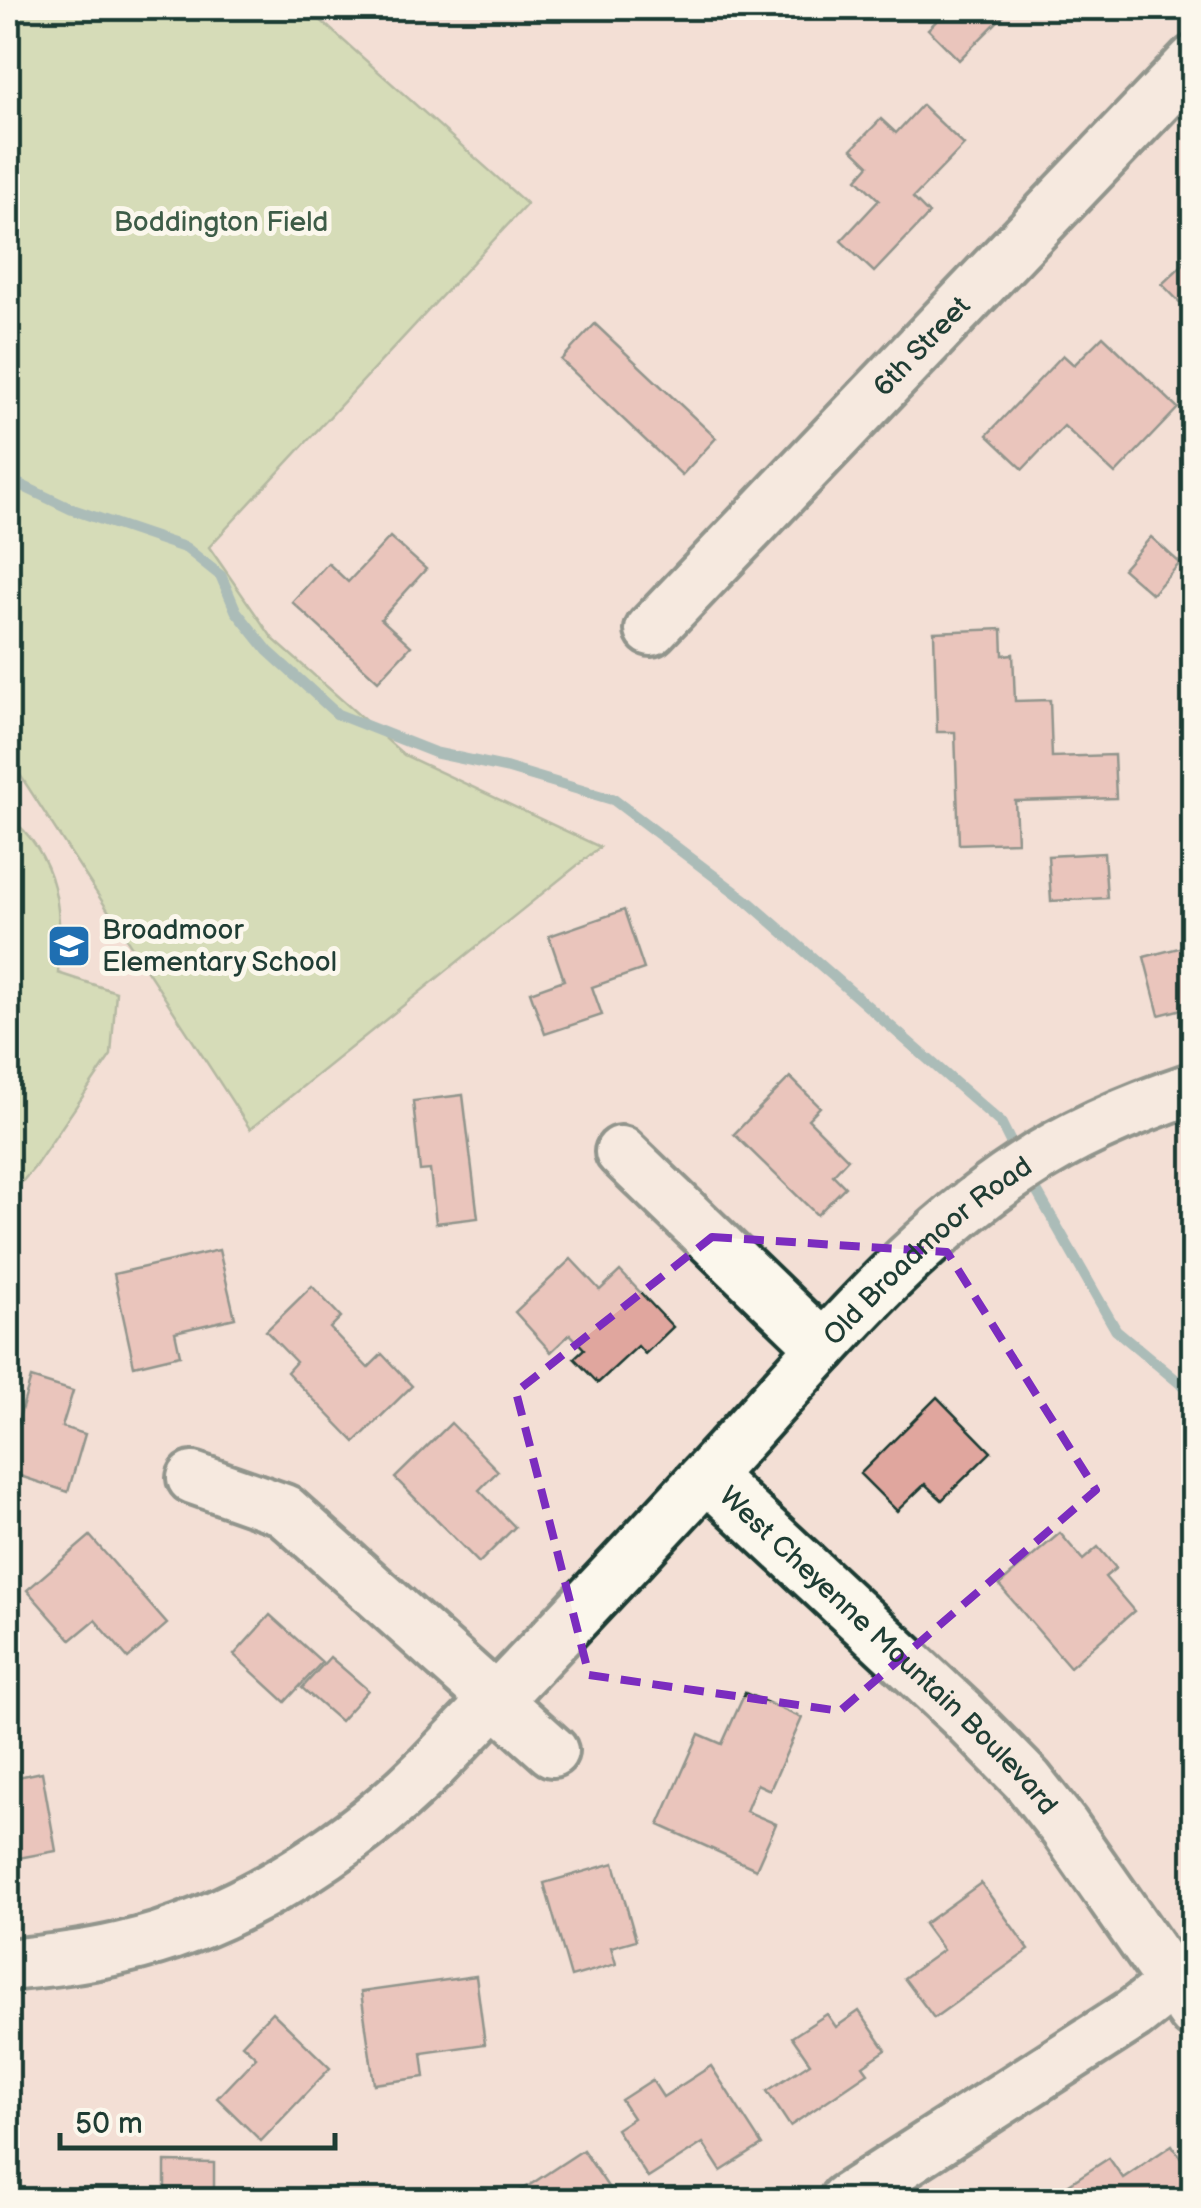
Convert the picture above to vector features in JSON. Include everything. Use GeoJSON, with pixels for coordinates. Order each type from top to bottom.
{"type":"FeatureCollection","features":[{"type":"Feature","properties":{"kind":"street","name":"6th Street"},"geometry":{"type":"LineString","coordinates":[[651,630],[1194,61]]}},
{"type":"Feature","properties":{"kind":"street","name":"Old Broadmoor Road"},"geometry":{"type":"LineString","coordinates":[[707,1476],[824,1347],[928,1242],[972,1204],[1024,1166],[1086,1132],[1140,1106],[1194,1088]]}},
{"type":"Feature","properties":{"kind":"street"},"geometry":{"type":"LineString","coordinates":[[621,1152],[824,1347]]}},
{"type":"Feature","properties":{"kind":"street","name":"West Cheyenne Mountain Boulevard"},"geometry":{"type":"LineString","coordinates":[[8,1965],[125,1948],[202,1921],[326,1855],[389,1809],[707,1476],[963,1714],[1027,1780],[1187,1988]]}},
{"type":"Feature","properties":{"kind":"street"},"geometry":{"type":"LineString","coordinates":[[193,1478],[284,1510],[552,1751]]}},
{"type":"Feature","properties":{"kind":"street"},"geometry":{"type":"LineString","coordinates":[[846,2200],[1134,2014],[1187,1988]]}},
{"type":"Feature","properties":{"kind":"highlighted area"},"geometry":{"type":"Polygon","coordinates":[[[712,1237],[947,1252],[1096,1490],[840,1711],[589,1675],[516,1392],[712,1237]]]}},
{"type":"Feature","properties":{"kind":"green space","name":"Boddington Field"},"geometry":{"type":"Polygon","coordinates":[[[8,8],[307,8],[527,204],[209,547],[273,639],[404,755],[600,847],[250,1129],[13,764],[8,762],[8,8]]]}},
{"type":"Feature","properties":{"kind":"green space"},"geometry":{"type":"Polygon","coordinates":[[[8,816],[25,832],[48,867],[58,908],[58,973],[116,992],[111,1055],[34,1168],[8,1198],[8,816]]]}},
{"type":"Feature","properties":{"kind":"building"},"geometry":{"type":"Polygon","coordinates":[[[950,8],[1011,8],[959,60],[928,29],[950,8]]]}},
{"type":"Feature","properties":{"kind":"building"},"geometry":{"type":"Polygon","coordinates":[[[922,105],[964,145],[913,198],[929,214],[874,272],[841,241],[879,200],[857,179],[869,165],[852,149],[881,119],[896,133],[922,105]]]}},
{"type":"Feature","properties":{"kind":"building"},"geometry":{"type":"Polygon","coordinates":[[[1194,254],[1194,317],[1162,284],[1194,254]]]}},
{"type":"Feature","properties":{"kind":"building"},"geometry":{"type":"Polygon","coordinates":[[[595,324],[716,438],[682,475],[561,360],[595,324]]]}},
{"type":"Feature","properties":{"kind":"building"},"geometry":{"type":"Polygon","coordinates":[[[1103,336],[1178,408],[1115,474],[1064,426],[1023,469],[987,435],[1063,355],[1074,365],[1103,336]]]}},
{"type":"Feature","properties":{"kind":"building"},"geometry":{"type":"Polygon","coordinates":[[[390,537],[426,569],[381,619],[411,646],[378,681],[292,602],[328,563],[348,582],[390,537]]]}},
{"type":"Feature","properties":{"kind":"building"},"geometry":{"type":"Polygon","coordinates":[[[1151,537],[1180,563],[1152,594],[1123,569],[1151,537]]]}},
{"type":"Feature","properties":{"kind":"building"},"geometry":{"type":"Polygon","coordinates":[[[1002,629],[1003,655],[1013,654],[1015,701],[1050,700],[1052,757],[1114,755],[1116,798],[1015,801],[1017,842],[959,844],[955,732],[937,732],[934,632],[1002,629]]]}},
{"type":"Feature","properties":{"kind":"building"},"geometry":{"type":"Polygon","coordinates":[[[1104,853],[1107,898],[1051,901],[1048,856],[1104,853]]]}},
{"type":"Feature","properties":{"kind":"building"},"geometry":{"type":"Polygon","coordinates":[[[624,910],[644,969],[592,987],[602,1015],[545,1034],[530,992],[564,980],[549,936],[624,910]]]}},
{"type":"Feature","properties":{"kind":"building"},"geometry":{"type":"Polygon","coordinates":[[[1194,944],[1194,1006],[1159,1015],[1144,957],[1194,944]]]}},
{"type":"Feature","properties":{"kind":"building"},"geometry":{"type":"Polygon","coordinates":[[[790,1077],[820,1107],[808,1119],[848,1159],[833,1175],[845,1187],[817,1215],[734,1134],[790,1077]]]}},
{"type":"Feature","properties":{"kind":"building"},"geometry":{"type":"Polygon","coordinates":[[[463,1095],[478,1218],[436,1223],[430,1170],[420,1171],[413,1101],[463,1095]]]}},
{"type":"Feature","properties":{"kind":"building"},"geometry":{"type":"Polygon","coordinates":[[[219,1250],[235,1318],[175,1332],[180,1355],[134,1366],[114,1274],[219,1250]]]}},
{"type":"Feature","properties":{"kind":"building"},"geometry":{"type":"Polygon","coordinates":[[[571,1259],[600,1290],[620,1271],[673,1327],[645,1354],[638,1346],[598,1383],[574,1358],[584,1349],[570,1334],[551,1352],[515,1312],[571,1259]]]}},
{"type":"Feature","properties":{"kind":"building"},"geometry":{"type":"Polygon","coordinates":[[[312,1286],[341,1317],[330,1328],[368,1368],[382,1354],[412,1386],[355,1442],[287,1372],[296,1362],[266,1331],[312,1286]]]}},
{"type":"Feature","properties":{"kind":"building"},"geometry":{"type":"Polygon","coordinates":[[[31,1378],[73,1391],[62,1427],[85,1434],[68,1492],[8,1472],[8,1454],[31,1378]]]}},
{"type":"Feature","properties":{"kind":"building"},"geometry":{"type":"Polygon","coordinates":[[[937,1397],[991,1452],[942,1500],[925,1484],[897,1511],[860,1474],[937,1397]]]}},
{"type":"Feature","properties":{"kind":"building"},"geometry":{"type":"Polygon","coordinates":[[[451,1423],[498,1471],[479,1490],[515,1527],[479,1563],[395,1478],[451,1423]]]}},
{"type":"Feature","properties":{"kind":"building"},"geometry":{"type":"Polygon","coordinates":[[[1060,1533],[1083,1560],[1098,1547],[1116,1568],[1105,1577],[1134,1611],[1070,1667],[999,1585],[1060,1533]]]}},
{"type":"Feature","properties":{"kind":"building"},"geometry":{"type":"Polygon","coordinates":[[[90,1536],[167,1624],[128,1658],[95,1620],[71,1640],[27,1590],[90,1536]]]}},
{"type":"Feature","properties":{"kind":"building"},"geometry":{"type":"Polygon","coordinates":[[[270,1615],[322,1662],[285,1702],[234,1655],[270,1615]]]}},
{"type":"Feature","properties":{"kind":"building"},"geometry":{"type":"Polygon","coordinates":[[[330,1657],[368,1690],[340,1721],[302,1688],[330,1657]]]}},
{"type":"Feature","properties":{"kind":"building"},"geometry":{"type":"Polygon","coordinates":[[[745,1693],[802,1718],[770,1790],[757,1784],[746,1811],[776,1824],[756,1869],[659,1825],[699,1734],[722,1744],[745,1693]]]}},
{"type":"Feature","properties":{"kind":"building"},"geometry":{"type":"Polygon","coordinates":[[[42,1772],[56,1851],[8,1860],[8,1779],[42,1772]]]}},
{"type":"Feature","properties":{"kind":"building"},"geometry":{"type":"Polygon","coordinates":[[[614,1863],[636,1940],[611,1947],[616,1964],[571,1977],[544,1883],[614,1863]]]}},
{"type":"Feature","properties":{"kind":"building"},"geometry":{"type":"Polygon","coordinates":[[[981,1883],[1029,1950],[934,2018],[904,1978],[943,1950],[924,1924],[981,1883]]]}},
{"type":"Feature","properties":{"kind":"building"},"geometry":{"type":"Polygon","coordinates":[[[476,1976],[485,2044],[422,2053],[425,2077],[374,2084],[361,1992],[476,1976]]]}},
{"type":"Feature","properties":{"kind":"building"},"geometry":{"type":"Polygon","coordinates":[[[859,2011],[886,2050],[863,2066],[868,2073],[790,2126],[767,2091],[810,2063],[792,2037],[827,2014],[836,2027],[859,2011]]]}},
{"type":"Feature","properties":{"kind":"building"},"geometry":{"type":"Polygon","coordinates":[[[272,2012],[330,2068],[261,2141],[217,2098],[256,2057],[242,2044],[272,2012]]]}},
{"type":"Feature","properties":{"kind":"building"},"geometry":{"type":"Polygon","coordinates":[[[711,2066],[762,2145],[721,2171],[703,2143],[648,2178],[616,2129],[633,2118],[621,2100],[652,2080],[663,2097],[711,2066]]]}},
{"type":"Feature","properties":{"kind":"building"},"geometry":{"type":"Polygon","coordinates":[[[1172,2145],[1194,2179],[1194,2200],[1060,2200],[1055,2193],[1109,2158],[1123,2178],[1172,2145]]]}},
{"type":"Feature","properties":{"kind":"building"},"geometry":{"type":"Polygon","coordinates":[[[583,2150],[617,2200],[507,2200],[583,2150]]]}},
{"type":"Feature","properties":{"kind":"building"},"geometry":{"type":"Polygon","coordinates":[[[165,2162],[214,2163],[214,2200],[165,2200],[165,2162]]]}},
{"type":"Feature","properties":{"kind":"waterway"},"geometry":{"type":"LineString","coordinates":[[8,479],[71,509],[186,548],[221,576],[236,611],[268,651],[337,714],[436,753],[507,768],[614,800],[751,904],[1001,1123],[1017,1155]]}},
{"type":"Feature","properties":{"kind":"waterway"},"geometry":{"type":"LineString","coordinates":[[1028,1176],[1116,1330],[1194,1395]]}},
{"type":"Feature","properties":{"kind":"place","name":"Broadmoor Elementary School"},"geometry":{"type":"Point","coordinates":[69,946]}}]}
